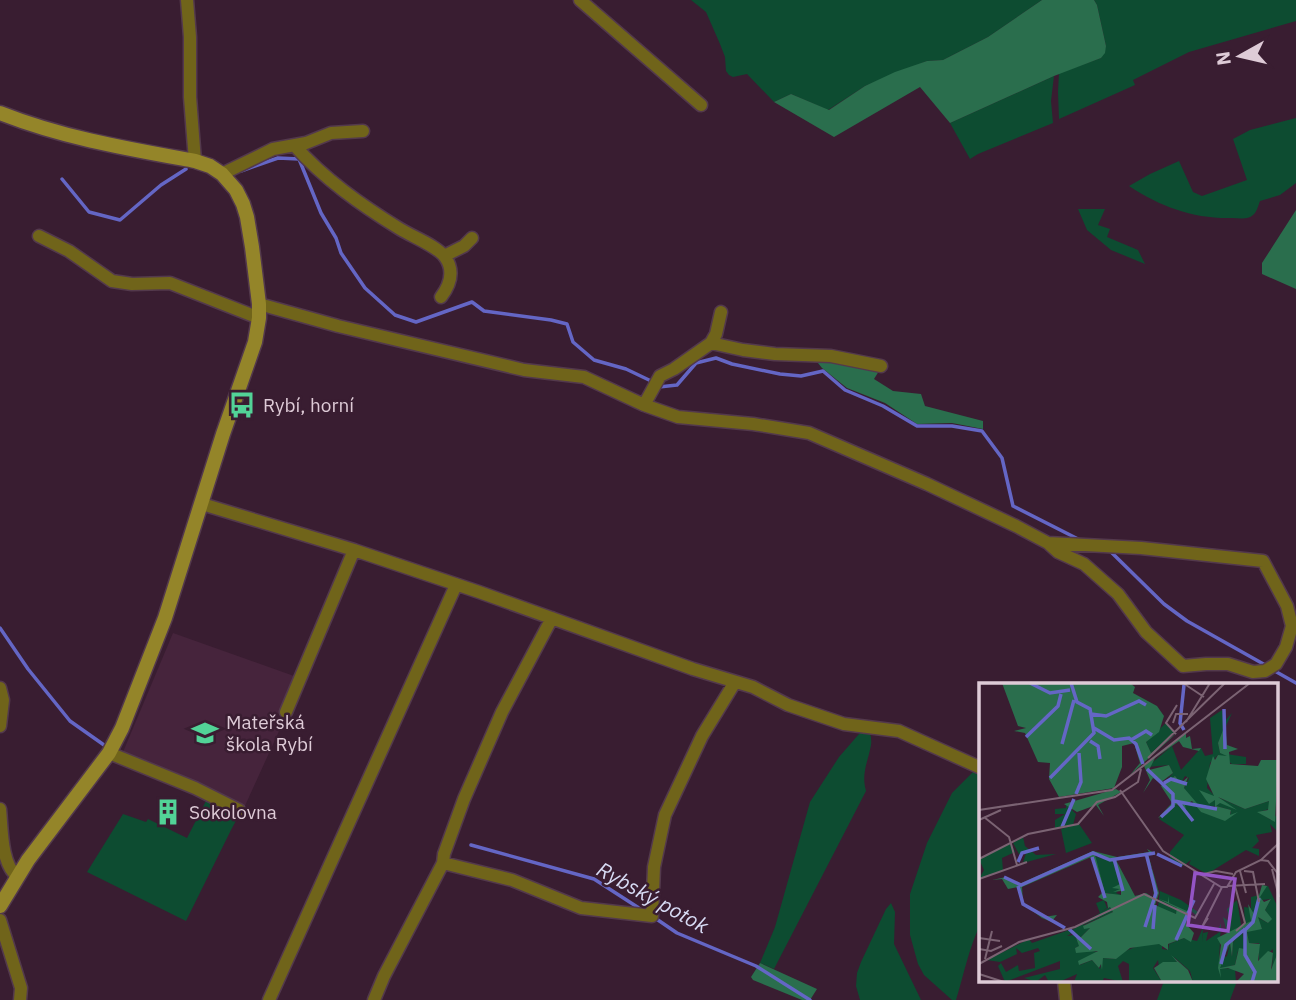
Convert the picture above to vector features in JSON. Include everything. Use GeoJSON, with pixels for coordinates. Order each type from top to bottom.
{"type":"FeatureCollection","features":[{"type":"Feature","properties":{"kind":"main road"},"geometry":{"type":"LineString","coordinates":[[0,114],[76,138],[195,161],[222,174],[236,190],[247,217],[259,311],[252,354],[223,434],[155,647],[130,710],[109,753],[17,876],[0,906]]}},
{"type":"Feature","properties":{"kind":"street"},"geometry":{"type":"LineString","coordinates":[[187,0],[195,161]]}},
{"type":"Feature","properties":{"kind":"street"},"geometry":{"type":"LineString","coordinates":[[580,0],[701,105]]}},
{"type":"Feature","properties":{"kind":"street"},"geometry":{"type":"LineString","coordinates":[[222,174],[273,149],[306,143],[331,133],[363,131]]}},
{"type":"Feature","properties":{"kind":"street"},"geometry":{"type":"LineString","coordinates":[[293,145],[309,162],[355,199],[400,229],[440,251],[449,264],[452,276],[441,297]]}},
{"type":"Feature","properties":{"kind":"street"},"geometry":{"type":"LineString","coordinates":[[39,236],[69,251],[112,281],[132,284],[170,283],[259,311],[338,326],[524,370],[584,377],[644,405],[678,417],[809,433],[927,484],[1048,543],[1058,552],[1084,564],[1118,594],[1146,632],[1183,666],[1228,664],[1253,671],[1265,671],[1276,664],[1286,647],[1292,626],[1287,606],[1263,561],[1141,548],[1048,543]]}},
{"type":"Feature","properties":{"kind":"street"},"geometry":{"type":"LineString","coordinates":[[444,256],[464,246],[472,238]]}},
{"type":"Feature","properties":{"kind":"street"},"geometry":{"type":"LineString","coordinates":[[644,405],[660,376],[711,343],[721,312]]}},
{"type":"Feature","properties":{"kind":"street"},"geometry":{"type":"LineString","coordinates":[[711,343],[775,354],[831,356],[881,366]]}},
{"type":"Feature","properties":{"kind":"street"},"geometry":{"type":"LineString","coordinates":[[202,504],[354,550],[753,687],[788,705],[844,724],[899,731],[979,767]]}},
{"type":"Feature","properties":{"kind":"street"},"geometry":{"type":"LineString","coordinates":[[286,712],[354,550]]}},
{"type":"Feature","properties":{"kind":"street"},"geometry":{"type":"LineString","coordinates":[[269,1000],[456,585]]}},
{"type":"Feature","properties":{"kind":"street"},"geometry":{"type":"LineString","coordinates":[[374,1000],[443,863],[464,799],[502,712],[552,618]]}},
{"type":"Feature","properties":{"kind":"street"},"geometry":{"type":"LineString","coordinates":[[443,863],[512,880],[581,908],[652,916],[654,867],[665,815],[702,736],[735,682]]}},
{"type":"Feature","properties":{"kind":"street"},"geometry":{"type":"LineString","coordinates":[[0,688],[3,699],[0,726]]}},
{"type":"Feature","properties":{"kind":"street"},"geometry":{"type":"LineString","coordinates":[[109,753],[195,788],[239,810]]}},
{"type":"Feature","properties":{"kind":"street"},"geometry":{"type":"LineString","coordinates":[[0,809],[6,862],[17,876]]}},
{"type":"Feature","properties":{"kind":"street"},"geometry":{"type":"LineString","coordinates":[[0,920],[21,988],[20,1000]]}},
{"type":"Feature","properties":{"kind":"street"},"geometry":{"type":"LineString","coordinates":[[1064,982],[1066,1000]]}},
{"type":"Feature","properties":{"kind":"shaded area","name":"Mateřská škola Rybí"},"geometry":{"type":"Polygon","coordinates":[[[173,633],[294,676],[277,717],[284,720],[244,808],[123,752],[173,633]]]}},
{"type":"Feature","properties":{"kind":"green space"},"geometry":{"type":"Polygon","coordinates":[[[691,0],[1042,0],[988,37],[943,60],[927,61],[865,86],[828,110],[791,94],[774,102],[747,74],[733,77],[729,75],[725,57],[706,12],[691,0]]]}},
{"type":"Feature","properties":{"kind":"green space"},"geometry":{"type":"Polygon","coordinates":[[[1042,0],[1094,0],[1106,46],[1101,58],[950,123],[920,87],[834,137],[774,102],[791,94],[829,110],[865,86],[895,72],[927,61],[943,60],[988,37],[1042,0]]]}},
{"type":"Feature","properties":{"kind":"green space"},"geometry":{"type":"Polygon","coordinates":[[[1094,0],[1296,0],[1296,21],[1189,52],[1133,80],[1135,85],[1059,119],[1059,73],[1101,58],[1106,46],[1094,0]]]}},
{"type":"Feature","properties":{"kind":"green space"},"geometry":{"type":"Polygon","coordinates":[[[1054,76],[1051,101],[1053,123],[970,159],[950,123],[1054,76]]]}},
{"type":"Feature","properties":{"kind":"green space"},"geometry":{"type":"Polygon","coordinates":[[[1296,118],[1296,183],[1280,195],[1260,201],[1256,212],[1249,218],[1218,218],[1191,214],[1166,206],[1129,186],[1179,161],[1193,192],[1202,196],[1247,180],[1233,139],[1250,130],[1296,118]]]}},
{"type":"Feature","properties":{"kind":"green space"},"geometry":{"type":"Polygon","coordinates":[[[1078,209],[1105,209],[1098,225],[1110,229],[1107,237],[1138,250],[1145,264],[1111,250],[1087,230],[1078,209]]]}},
{"type":"Feature","properties":{"kind":"green space"},"geometry":{"type":"Polygon","coordinates":[[[1296,210],[1296,289],[1262,274],[1262,263],[1296,210]]]}},
{"type":"Feature","properties":{"kind":"green space"},"geometry":{"type":"Polygon","coordinates":[[[814,358],[879,371],[874,379],[893,391],[921,394],[925,406],[983,421],[983,429],[952,423],[917,424],[885,403],[847,388],[814,358]]]}},
{"type":"Feature","properties":{"kind":"green space"},"geometry":{"type":"Polygon","coordinates":[[[869,727],[871,743],[865,773],[866,791],[774,969],[760,963],[775,927],[810,802],[839,757],[859,734],[869,727]]]}},
{"type":"Feature","properties":{"kind":"green space"},"geometry":{"type":"Polygon","coordinates":[[[975,770],[979,773],[979,928],[956,1000],[952,1000],[924,975],[910,935],[910,894],[927,843],[952,793],[975,770]]]}},
{"type":"Feature","properties":{"kind":"green space"},"geometry":{"type":"Polygon","coordinates":[[[207,799],[238,817],[186,921],[87,872],[123,814],[146,822],[148,819],[187,838],[207,799]]]}},
{"type":"Feature","properties":{"kind":"green space"},"geometry":{"type":"Polygon","coordinates":[[[891,903],[895,912],[894,944],[921,1000],[860,1000],[856,986],[857,973],[891,903]]]}},
{"type":"Feature","properties":{"kind":"green space"},"geometry":{"type":"Polygon","coordinates":[[[760,963],[817,989],[810,1000],[802,1000],[753,980],[751,977],[760,963]]]}},
{"type":"Feature","properties":{"kind":"green space"},"geometry":{"type":"Polygon","coordinates":[[[1164,982],[1237,982],[1230,1000],[1157,1000],[1164,982]]]}},
{"type":"Feature","properties":{"kind":"waterway"},"geometry":{"type":"LineString","coordinates":[[241,171],[278,158],[299,159],[341,253],[365,288],[395,315],[416,322],[472,302],[484,311],[567,324],[573,342],[594,360],[626,369],[659,387],[677,385],[696,363],[716,358],[780,374],[801,376],[823,371],[845,390],[883,406],[917,426],[952,426],[982,431],[1002,458],[1013,506],[1080,540]]}},
{"type":"Feature","properties":{"kind":"waterway"},"geometry":{"type":"LineString","coordinates":[[62,179],[89,212],[120,220],[161,185],[186,169]]}},
{"type":"Feature","properties":{"kind":"waterway"},"geometry":{"type":"LineString","coordinates":[[1110,551],[1164,604],[1187,621],[1267,666]]}},
{"type":"Feature","properties":{"kind":"waterway","name":"Rybský potok"},"geometry":{"type":"LineString","coordinates":[[0,628],[28,669],[70,721],[108,746]]}},
{"type":"Feature","properties":{"kind":"waterway"},"geometry":{"type":"LineString","coordinates":[[1273,670],[1296,683]]}},
{"type":"Feature","properties":{"kind":"waterway","name":"Rybský potok"},"geometry":{"type":"LineString","coordinates":[[471,845],[594,879],[642,910]]}},
{"type":"Feature","properties":{"kind":"waterway","name":"Rybský potok"},"geometry":{"type":"LineString","coordinates":[[655,918],[677,933],[756,966],[810,1000]]}},
{"type":"Feature","properties":{"kind":"place","name":"Rybí, horní"},"geometry":{"type":"Point","coordinates":[242,405]}},
{"type":"Feature","properties":{"kind":"place","name":"Mateřská škola Rybí"},"geometry":{"type":"Point","coordinates":[205,733]}},
{"type":"Feature","properties":{"kind":"place","name":"Sokolovna"},"geometry":{"type":"Point","coordinates":[168,812]}}]}
